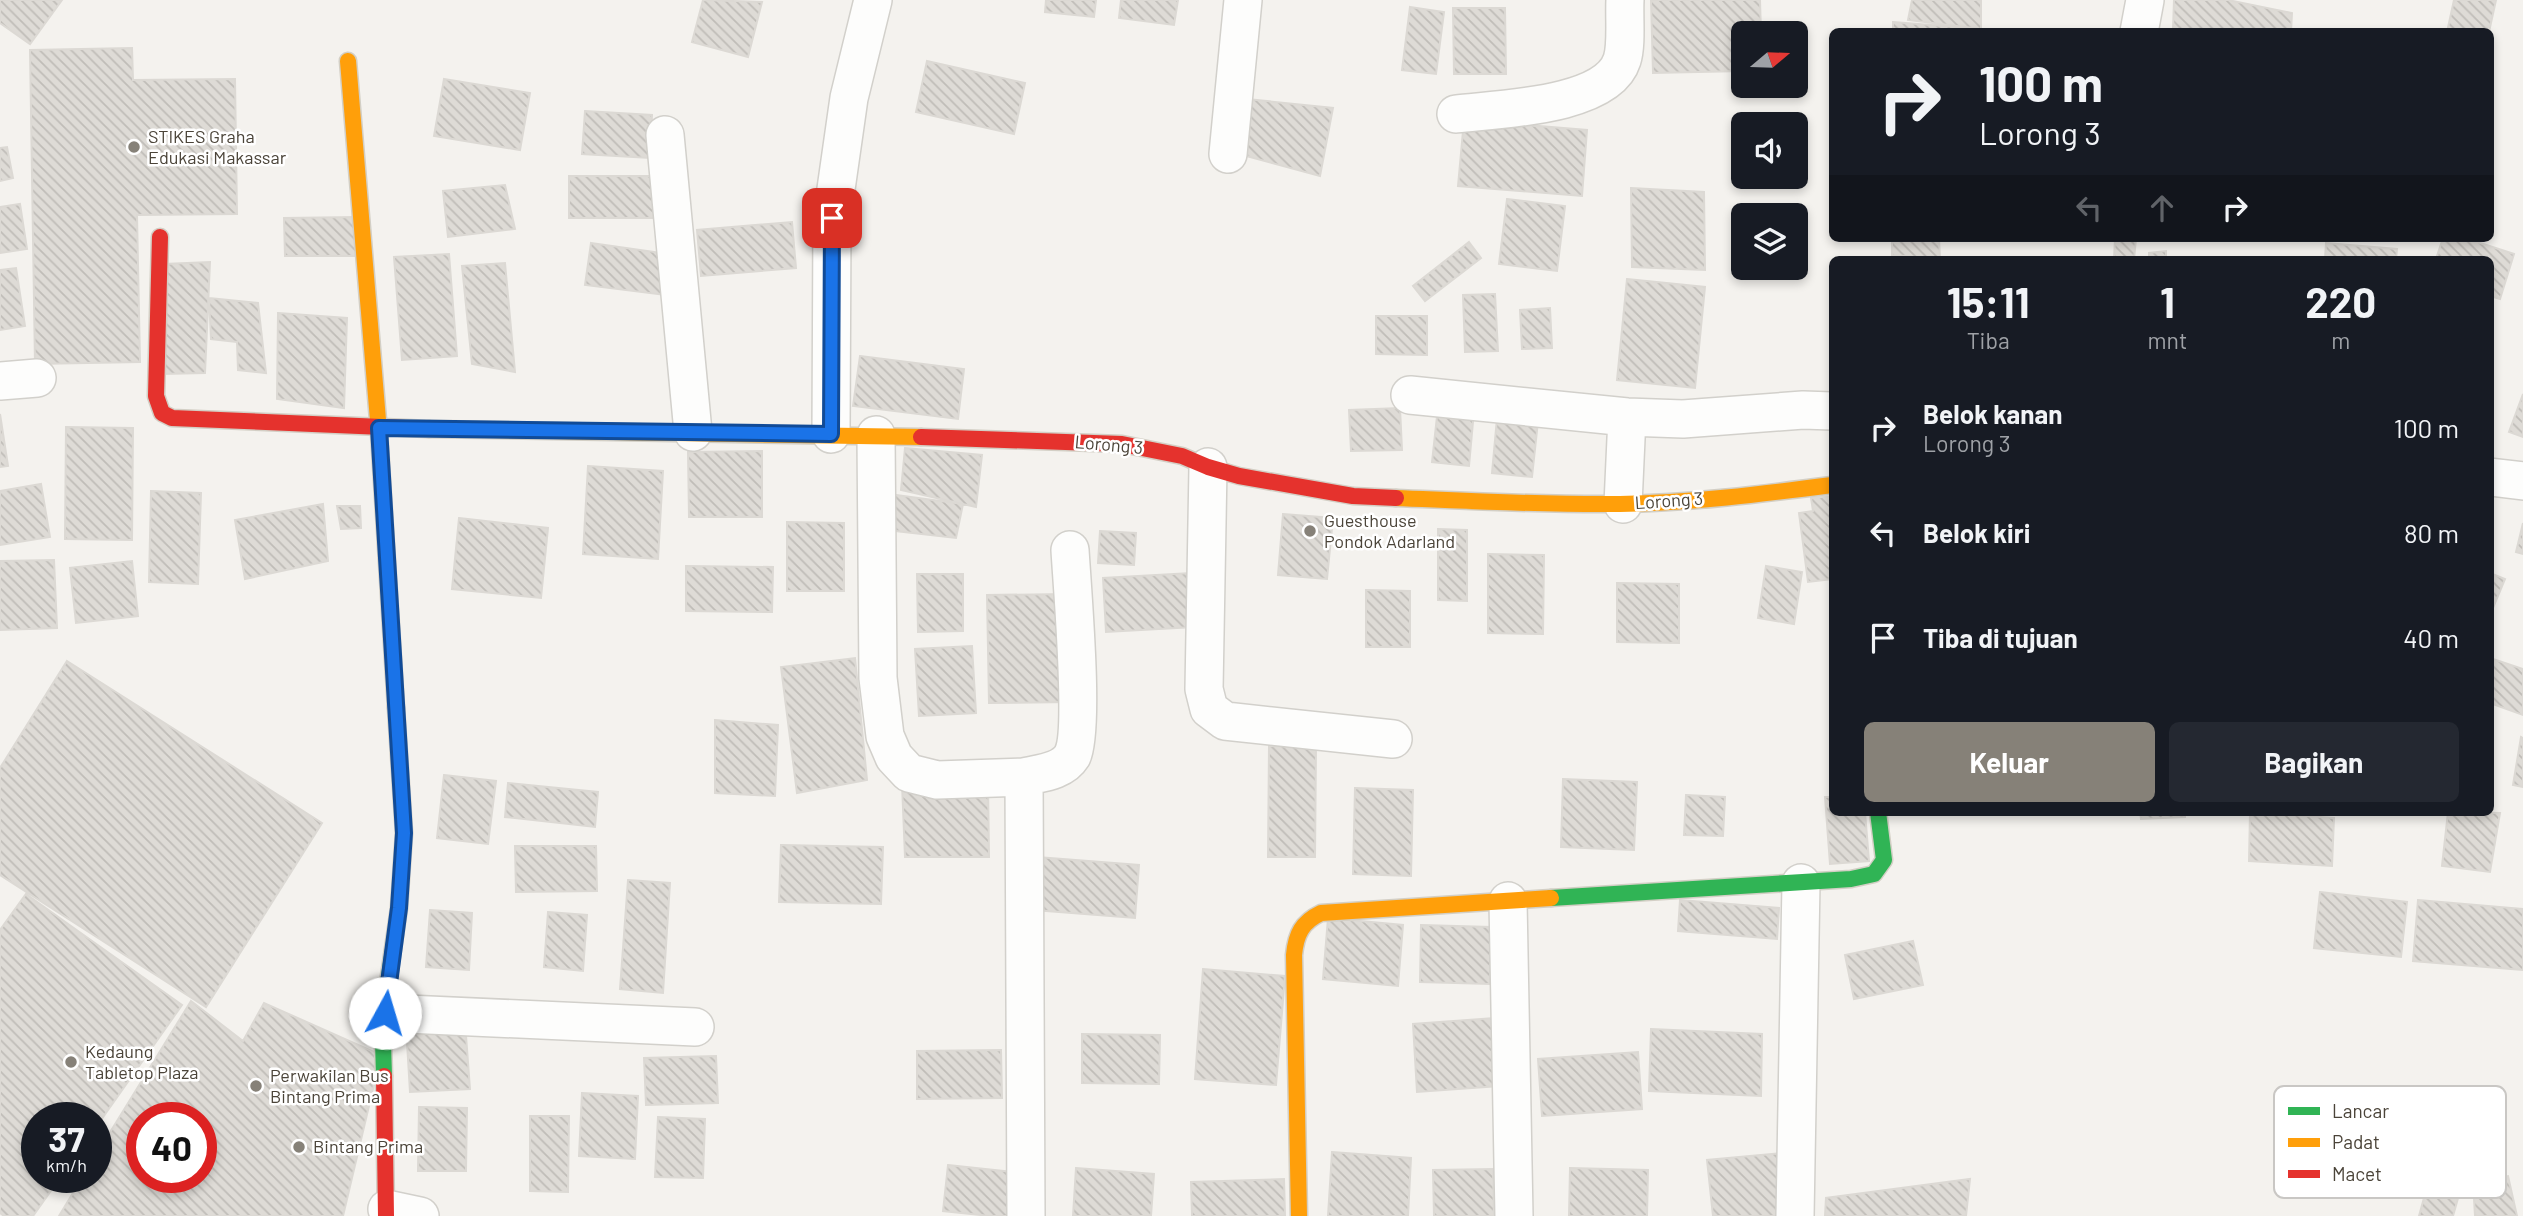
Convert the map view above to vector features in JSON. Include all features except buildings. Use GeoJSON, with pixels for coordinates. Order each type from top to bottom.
{"type":"FeatureCollection","features":[{"type":"Feature","properties":{"kind":"street"},"geometry":{"type":"LineString","coordinates":[[831,434],[832,218],[849,98],[873,0]]}},
{"type":"Feature","properties":{"kind":"street"},"geometry":{"type":"LineString","coordinates":[[1228,154],[1243,0]]}},
{"type":"Feature","properties":{"kind":"street"},"geometry":{"type":"LineString","coordinates":[[1457,114],[1553,102],[1610,78],[1621,62],[1625,0]]}},
{"type":"Feature","properties":{"kind":"street"},"geometry":{"type":"LineString","coordinates":[[2140,28],[2145,0]]}},
{"type":"Feature","properties":{"kind":"street"},"geometry":{"type":"LineString","coordinates":[[348,61],[379,428],[404,833],[399,908],[383,1042],[398,1214]]}},
{"type":"Feature","properties":{"kind":"street"},"geometry":{"type":"LineString","coordinates":[[665,135],[693,432]]}},
{"type":"Feature","properties":{"kind":"street","name":"Lorong 3"},"geometry":{"type":"LineString","coordinates":[[160,237],[156,396],[162,413],[172,418],[379,428],[831,434],[1129,444],[1182,456],[1208,467],[1272,483],[1353,496],[1542,504],[1623,504],[1764,494],[1829,485]]}},
{"type":"Feature","properties":{"kind":"street"},"geometry":{"type":"LineString","coordinates":[[0,381],[37,378]]}},
{"type":"Feature","properties":{"kind":"street"},"geometry":{"type":"LineString","coordinates":[[1410,395],[1627,417],[1683,419],[1803,410],[1829,411]]}},
{"type":"Feature","properties":{"kind":"street"},"geometry":{"type":"LineString","coordinates":[[1623,504],[1627,417]]}},
{"type":"Feature","properties":{"kind":"street"},"geometry":{"type":"LineString","coordinates":[[876,435],[878,678],[885,736],[894,757],[909,773],[937,780],[1024,777],[1058,768],[1072,756],[1078,715],[1070,550]]}},
{"type":"Feature","properties":{"kind":"street"},"geometry":{"type":"LineString","coordinates":[[1208,467],[1204,689],[1209,709],[1225,721],[1393,739]]}},
{"type":"Feature","properties":{"kind":"street"},"geometry":{"type":"LineString","coordinates":[[2494,477],[2523,481]]}},
{"type":"Feature","properties":{"kind":"street"},"geometry":{"type":"LineString","coordinates":[[1024,777],[1026,1216]]}},
{"type":"Feature","properties":{"kind":"street"},"geometry":{"type":"LineString","coordinates":[[1299,1216],[1294,955],[1298,930],[1307,920],[1321,913],[1851,879],[1874,874],[1884,860],[1878,816]]}},
{"type":"Feature","properties":{"kind":"street"},"geometry":{"type":"LineString","coordinates":[[1795,1216],[1801,883]]}},
{"type":"Feature","properties":{"kind":"street"},"geometry":{"type":"LineString","coordinates":[[1508,901],[1514,1216]]}},
{"type":"Feature","properties":{"kind":"street"},"geometry":{"type":"LineString","coordinates":[[385,1013],[695,1027]]}},
{"type":"Feature","properties":{"kind":"traffic: fast"},"geometry":{"type":"LineString","coordinates":[[384,1076],[383,1042],[387,990],[399,908],[404,833],[396,708]]}},
{"type":"Feature","properties":{"kind":"traffic: fast"},"geometry":{"type":"LineString","coordinates":[[1551,898],[1851,879],[1874,874],[1884,860],[1878,816]]}},
{"type":"Feature","properties":{"kind":"traffic: slow"},"geometry":{"type":"LineString","coordinates":[[348,61],[379,432]]}},
{"type":"Feature","properties":{"kind":"traffic: slow"},"geometry":{"type":"LineString","coordinates":[[429,429],[921,437]]}},
{"type":"Feature","properties":{"kind":"traffic: slow"},"geometry":{"type":"LineString","coordinates":[[1396,498],[1536,503],[1647,503],[1726,498],[1829,485]]}},
{"type":"Feature","properties":{"kind":"traffic: slow"},"geometry":{"type":"LineString","coordinates":[[1299,1216],[1294,955],[1298,935],[1305,925],[1321,913],[1551,898]]}},
{"type":"Feature","properties":{"kind":"traffic: jam"},"geometry":{"type":"LineString","coordinates":[[160,237],[156,396],[162,413],[172,418],[429,429]]}},
{"type":"Feature","properties":{"kind":"traffic: jam"},"geometry":{"type":"LineString","coordinates":[[379,432],[396,708]]}},
{"type":"Feature","properties":{"kind":"traffic: jam"},"geometry":{"type":"LineString","coordinates":[[921,437],[1122,444],[1182,456],[1239,476],[1353,496],[1396,498]]}},
{"type":"Feature","properties":{"kind":"traffic: jam"},"geometry":{"type":"LineString","coordinates":[[384,1076],[386,1216]]}},
{"type":"Feature","properties":{"kind":"place","name":"STIKES Graha Edukasi Makassar"},"geometry":{"type":"Point","coordinates":[134,147]}},
{"type":"Feature","properties":{"kind":"place","name":"Guesthouse Pondok Adarland"},"geometry":{"type":"Point","coordinates":[1310,531]}},
{"type":"Feature","properties":{"kind":"place","name":"Kedaung Tabletop Plaza"},"geometry":{"type":"Point","coordinates":[71,1062]}},
{"type":"Feature","properties":{"kind":"place","name":"Perwakilan Bus Bintang Prima"},"geometry":{"type":"Point","coordinates":[256,1086]}},
{"type":"Feature","properties":{"kind":"place","name":"Bintang Prima"},"geometry":{"type":"Point","coordinates":[299,1147]}},
{"type":"Feature","properties":{"kind":"route"},"geometry":{"type":"LineString","coordinates":[[385,1013],[399,908],[404,833],[379,428],[831,434],[832,218]]}}]}
